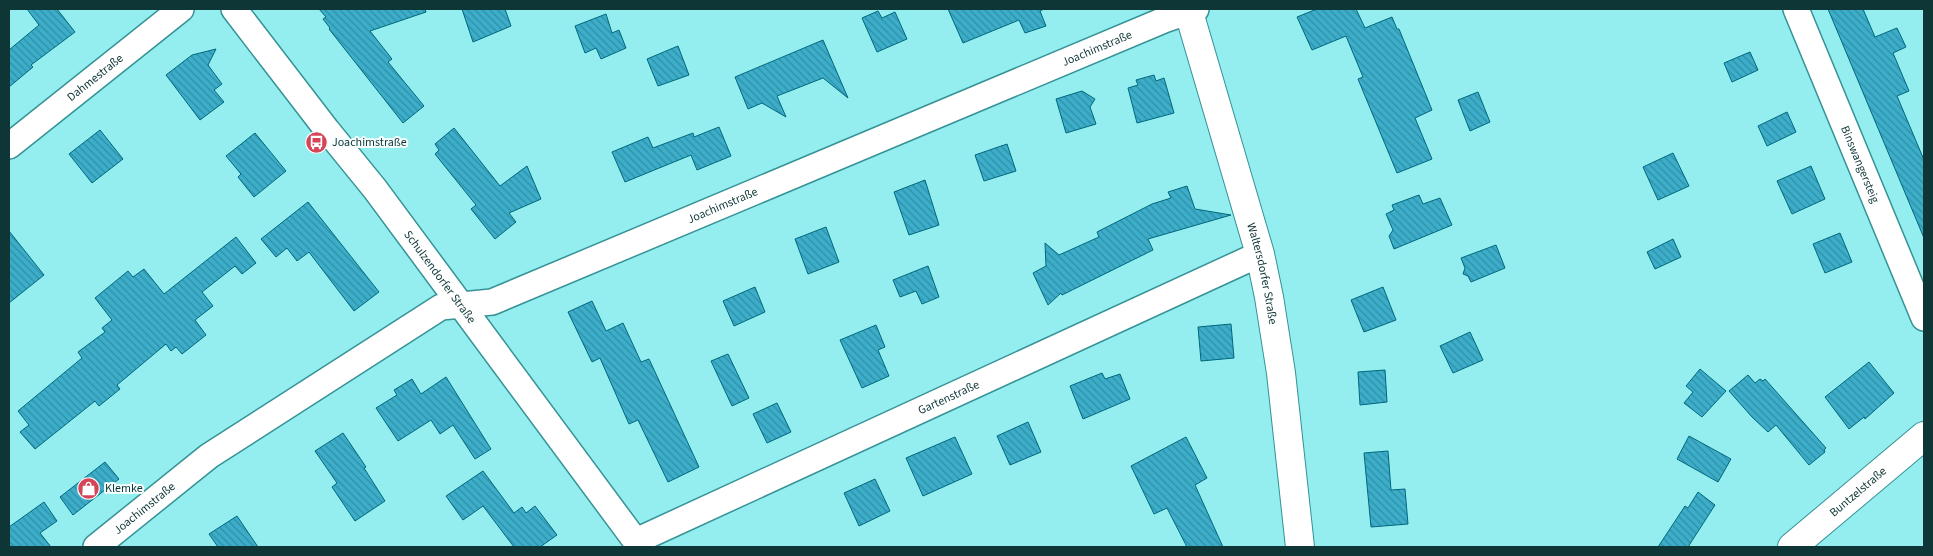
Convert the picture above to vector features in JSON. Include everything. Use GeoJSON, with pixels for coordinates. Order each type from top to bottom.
{"type":"FeatureCollection","features":[{"type":"Feature","properties":{"kind":"street","name":"Dahmestraße"},"geometry":{"type":"LineString","coordinates":[[9,146],[181,9]]}},
{"type":"Feature","properties":{"kind":"street","name":"Schulzendorfer Straße"},"geometry":{"type":"LineString","coordinates":[[234,9],[375,189],[638,544]]}},
{"type":"Feature","properties":{"kind":"street","name":"Binswangersteig"},"geometry":{"type":"LineString","coordinates":[[1796,9],[1924,318]]}},
{"type":"Feature","properties":{"kind":"street","name":"Joachimstraße"},"geometry":{"type":"LineString","coordinates":[[96,547],[209,456],[441,307],[492,302],[1191,10]]}},
{"type":"Feature","properties":{"kind":"street","name":"Waltersdorfer Straße"},"geometry":{"type":"LineString","coordinates":[[1191,10],[1260,254],[1277,340],[1300,547]]}},
{"type":"Feature","properties":{"kind":"street","name":"Gartenstraße"},"geometry":{"type":"LineString","coordinates":[[638,544],[1260,254]]}},
{"type":"Feature","properties":{"kind":"street","name":"Buntzelstraße"},"geometry":{"type":"LineString","coordinates":[[1792,547],[1924,436]]}},
{"type":"Feature","properties":{"kind":"building"},"geometry":{"type":"Polygon","coordinates":[[[27,9],[57,9],[75,32],[31,65],[33,67],[9,87],[9,50],[39,25],[27,9]]]}},
{"type":"Feature","properties":{"kind":"building"},"geometry":{"type":"Polygon","coordinates":[[[319,9],[425,9],[426,12],[370,31],[392,59],[388,62],[424,106],[403,123],[329,29],[323,19],[326,17],[319,9]]]}},
{"type":"Feature","properties":{"kind":"building"},"geometry":{"type":"Polygon","coordinates":[[[462,9],[505,9],[511,26],[473,42],[462,9]]]}},
{"type":"Feature","properties":{"kind":"building"},"geometry":{"type":"Polygon","coordinates":[[[948,9],[1044,9],[1040,11],[1046,26],[1025,33],[1019,20],[963,43],[948,9]]]}},
{"type":"Feature","properties":{"kind":"building"},"geometry":{"type":"Polygon","coordinates":[[[1317,9],[1356,9],[1365,28],[1392,17],[1397,29],[1399,29],[1432,110],[1415,118],[1432,159],[1397,173],[1358,79],[1363,77],[1346,36],[1312,50],[1297,17],[1317,9]]]}},
{"type":"Feature","properties":{"kind":"building"},"geometry":{"type":"Polygon","coordinates":[[[1828,9],[1863,9],[1875,37],[1897,28],[1906,47],[1893,53],[1909,91],[1897,96],[1924,160],[1924,238],[1828,9]]]}},
{"type":"Feature","properties":{"kind":"building"},"geometry":{"type":"Polygon","coordinates":[[[878,11],[882,18],[895,12],[907,39],[877,52],[862,18],[878,11]]]}},
{"type":"Feature","properties":{"kind":"building"},"geometry":{"type":"Polygon","coordinates":[[[606,14],[612,33],[619,30],[626,48],[601,59],[596,48],[585,53],[575,26],[606,14]]]}},
{"type":"Feature","properties":{"kind":"building"},"geometry":{"type":"Polygon","coordinates":[[[823,40],[848,98],[823,78],[777,96],[786,117],[762,103],[748,109],[735,77],[823,40]]]}},
{"type":"Feature","properties":{"kind":"building"},"geometry":{"type":"Polygon","coordinates":[[[678,46],[689,75],[658,86],[647,59],[678,46]]]}},
{"type":"Feature","properties":{"kind":"building"},"geometry":{"type":"Polygon","coordinates":[[[216,49],[208,65],[222,84],[214,90],[224,102],[200,120],[166,75],[192,55],[216,49]]]}},
{"type":"Feature","properties":{"kind":"building"},"geometry":{"type":"Polygon","coordinates":[[[1750,52],[1758,70],[1732,82],[1724,63],[1750,52]]]}},
{"type":"Feature","properties":{"kind":"building"},"geometry":{"type":"Polygon","coordinates":[[[1154,75],[1156,81],[1164,78],[1174,113],[1137,123],[1128,88],[1138,85],[1136,80],[1154,75]]]}},
{"type":"Feature","properties":{"kind":"building"},"geometry":{"type":"Polygon","coordinates":[[[1082,91],[1095,99],[1090,107],[1096,124],[1066,133],[1056,99],[1082,91]]]}},
{"type":"Feature","properties":{"kind":"building"},"geometry":{"type":"Polygon","coordinates":[[[1478,92],[1490,122],[1470,131],[1458,100],[1478,92]]]}},
{"type":"Feature","properties":{"kind":"building"},"geometry":{"type":"Polygon","coordinates":[[[1787,112],[1796,132],[1767,146],[1758,126],[1787,112]]]}},
{"type":"Feature","properties":{"kind":"building"},"geometry":{"type":"Polygon","coordinates":[[[719,127],[731,156],[697,170],[691,155],[625,182],[612,152],[648,137],[653,148],[693,133],[694,137],[719,127]]]}},
{"type":"Feature","properties":{"kind":"building"},"geometry":{"type":"Polygon","coordinates":[[[454,128],[500,186],[527,166],[541,199],[509,213],[516,222],[495,239],[471,209],[476,205],[435,154],[439,150],[435,144],[454,128]]]}},
{"type":"Feature","properties":{"kind":"building"},"geometry":{"type":"Polygon","coordinates":[[[100,130],[123,159],[92,183],[69,154],[100,130]]]}},
{"type":"Feature","properties":{"kind":"building"},"geometry":{"type":"Polygon","coordinates":[[[255,133],[286,171],[254,197],[238,177],[241,174],[226,156],[255,133]]]}},
{"type":"Feature","properties":{"kind":"building"},"geometry":{"type":"Polygon","coordinates":[[[1007,144],[1016,171],[984,181],[975,155],[1007,144]]]}},
{"type":"Feature","properties":{"kind":"building"},"geometry":{"type":"Polygon","coordinates":[[[1673,153],[1689,186],[1658,200],[1643,167],[1673,153]]]}},
{"type":"Feature","properties":{"kind":"building"},"geometry":{"type":"Polygon","coordinates":[[[1811,166],[1825,199],[1792,214],[1777,181],[1811,166]]]}},
{"type":"Feature","properties":{"kind":"building"},"geometry":{"type":"Polygon","coordinates":[[[925,180],[939,225],[909,235],[894,192],[925,180]]]}},
{"type":"Feature","properties":{"kind":"building"},"geometry":{"type":"Polygon","coordinates":[[[1187,186],[1195,209],[1231,215],[1148,239],[1153,250],[1062,295],[1061,293],[1048,305],[1033,273],[1046,266],[1045,243],[1059,255],[1099,237],[1097,232],[1152,204],[1171,198],[1168,192],[1187,186]]]}},
{"type":"Feature","properties":{"kind":"building"},"geometry":{"type":"Polygon","coordinates":[[[1419,195],[1423,204],[1440,198],[1452,225],[1394,249],[1389,236],[1393,230],[1386,214],[1394,210],[1392,205],[1419,195]]]}},
{"type":"Feature","properties":{"kind":"building"},"geometry":{"type":"Polygon","coordinates":[[[308,202],[379,292],[354,311],[309,252],[297,261],[287,248],[276,257],[261,239],[308,202]]]}},
{"type":"Feature","properties":{"kind":"building"},"geometry":{"type":"Polygon","coordinates":[[[826,227],[839,262],[808,274],[795,239],[826,227]]]}},
{"type":"Feature","properties":{"kind":"building"},"geometry":{"type":"Polygon","coordinates":[[[9,231],[44,275],[9,303],[9,231]]]}},
{"type":"Feature","properties":{"kind":"building"},"geometry":{"type":"Polygon","coordinates":[[[1840,233],[1852,262],[1825,273],[1813,244],[1840,233]]]}},
{"type":"Feature","properties":{"kind":"building"},"geometry":{"type":"Polygon","coordinates":[[[236,237],[256,263],[242,274],[235,266],[202,292],[213,306],[195,320],[206,335],[182,354],[176,347],[171,351],[166,344],[117,385],[120,389],[99,406],[95,401],[35,449],[20,432],[29,425],[18,411],[82,358],[78,352],[105,332],[102,328],[112,320],[95,298],[128,271],[133,277],[144,269],[164,294],[236,237]]]}},
{"type":"Feature","properties":{"kind":"building"},"geometry":{"type":"Polygon","coordinates":[[[1673,239],[1681,257],[1655,269],[1647,252],[1673,239]]]}},
{"type":"Feature","properties":{"kind":"building"},"geometry":{"type":"Polygon","coordinates":[[[1496,245],[1505,268],[1471,282],[1468,276],[1463,274],[1465,268],[1461,258],[1496,245]]]}},
{"type":"Feature","properties":{"kind":"building"},"geometry":{"type":"Polygon","coordinates":[[[928,266],[939,297],[922,304],[916,291],[900,297],[893,280],[928,266]]]}},
{"type":"Feature","properties":{"kind":"building"},"geometry":{"type":"Polygon","coordinates":[[[755,287],[765,312],[734,326],[723,301],[755,287]]]}},
{"type":"Feature","properties":{"kind":"building"},"geometry":{"type":"Polygon","coordinates":[[[1383,287],[1396,320],[1364,332],[1351,300],[1383,287]]]}},
{"type":"Feature","properties":{"kind":"building"},"geometry":{"type":"Polygon","coordinates":[[[592,301],[606,331],[623,323],[641,362],[649,359],[699,467],[668,482],[638,420],[629,424],[600,358],[592,362],[568,312],[592,301]]]}},
{"type":"Feature","properties":{"kind":"building"},"geometry":{"type":"Polygon","coordinates":[[[1231,324],[1234,358],[1201,361],[1198,327],[1231,324]]]}},
{"type":"Feature","properties":{"kind":"building"},"geometry":{"type":"Polygon","coordinates":[[[876,325],[885,347],[878,350],[889,376],[862,388],[840,340],[876,325]]]}},
{"type":"Feature","properties":{"kind":"building"},"geometry":{"type":"Polygon","coordinates":[[[1470,332],[1483,360],[1453,373],[1440,346],[1470,332]]]}},
{"type":"Feature","properties":{"kind":"building"},"geometry":{"type":"Polygon","coordinates":[[[728,354],[749,398],[732,406],[711,361],[728,354]]]}},
{"type":"Feature","properties":{"kind":"building"},"geometry":{"type":"Polygon","coordinates":[[[1869,362],[1894,393],[1865,419],[1864,417],[1849,429],[1825,397],[1869,362]]]}},
{"type":"Feature","properties":{"kind":"building"},"geometry":{"type":"Polygon","coordinates":[[[1700,369],[1726,391],[1702,417],[1684,403],[1693,392],[1686,386],[1700,369]]]}},
{"type":"Feature","properties":{"kind":"building"},"geometry":{"type":"Polygon","coordinates":[[[1385,370],[1387,402],[1360,405],[1358,372],[1385,370]]]}},
{"type":"Feature","properties":{"kind":"building"},"geometry":{"type":"Polygon","coordinates":[[[1102,373],[1105,379],[1120,374],[1130,399],[1083,419],[1070,386],[1102,373]]]}},
{"type":"Feature","properties":{"kind":"building"},"geometry":{"type":"Polygon","coordinates":[[[1748,375],[1755,383],[1760,379],[1763,381],[1765,379],[1826,448],[1825,452],[1809,465],[1776,425],[1768,432],[1752,417],[1729,391],[1748,375]]]}},
{"type":"Feature","properties":{"kind":"building"},"geometry":{"type":"Polygon","coordinates":[[[446,377],[491,449],[475,459],[453,425],[440,434],[431,420],[398,441],[376,408],[397,395],[394,390],[412,379],[421,394],[446,377]]]}},
{"type":"Feature","properties":{"kind":"building"},"geometry":{"type":"Polygon","coordinates":[[[777,403],[791,432],[767,443],[753,414],[777,403]]]}},
{"type":"Feature","properties":{"kind":"building"},"geometry":{"type":"Polygon","coordinates":[[[1028,422],[1041,452],[1010,465],[997,436],[1028,422]]]}},
{"type":"Feature","properties":{"kind":"building"},"geometry":{"type":"Polygon","coordinates":[[[343,433],[366,467],[364,468],[385,501],[355,521],[332,487],[337,483],[315,451],[343,433]]]}},
{"type":"Feature","properties":{"kind":"building"},"geometry":{"type":"Polygon","coordinates":[[[1689,436],[1731,459],[1718,482],[1677,459],[1689,436]]]}},
{"type":"Feature","properties":{"kind":"building"},"geometry":{"type":"Polygon","coordinates":[[[955,437],[972,474],[923,496],[906,458],[955,437]]]}},
{"type":"Feature","properties":{"kind":"building"},"geometry":{"type":"Polygon","coordinates":[[[1186,437],[1207,478],[1195,485],[1223,547],[1187,547],[1167,508],[1154,514],[1131,466],[1186,437]]]}},
{"type":"Feature","properties":{"kind":"building"},"geometry":{"type":"Polygon","coordinates":[[[1388,451],[1391,490],[1405,489],[1408,524],[1371,527],[1364,453],[1388,451]]]}},
{"type":"Feature","properties":{"kind":"building","name":"Klemke"},"geometry":{"type":"Polygon","coordinates":[[[105,462],[119,479],[73,515],[60,497],[105,462]]]}},
{"type":"Feature","properties":{"kind":"building"},"geometry":{"type":"Polygon","coordinates":[[[483,471],[514,513],[522,507],[526,513],[535,506],[557,535],[540,547],[514,547],[483,506],[463,520],[446,496],[483,471]]]}},
{"type":"Feature","properties":{"kind":"building"},"geometry":{"type":"Polygon","coordinates":[[[875,479],[890,511],[859,526],[844,493],[875,479]]]}},
{"type":"Feature","properties":{"kind":"building"},"geometry":{"type":"Polygon","coordinates":[[[1698,492],[1715,505],[1688,547],[1658,547],[1685,506],[1688,508],[1698,492]]]}},
{"type":"Feature","properties":{"kind":"building"},"geometry":{"type":"Polygon","coordinates":[[[44,502],[57,521],[40,533],[51,547],[9,547],[9,527],[44,502]]]}},
{"type":"Feature","properties":{"kind":"building"},"geometry":{"type":"Polygon","coordinates":[[[237,516],[258,547],[218,547],[209,534],[237,516]]]}},
{"type":"Feature","properties":{"kind":"place","name":"Joachimstraße"},"geometry":{"type":"Point","coordinates":[316,142]}},
{"type":"Feature","properties":{"kind":"place","name":"Klemke"},"geometry":{"type":"Point","coordinates":[89,488]}}]}
